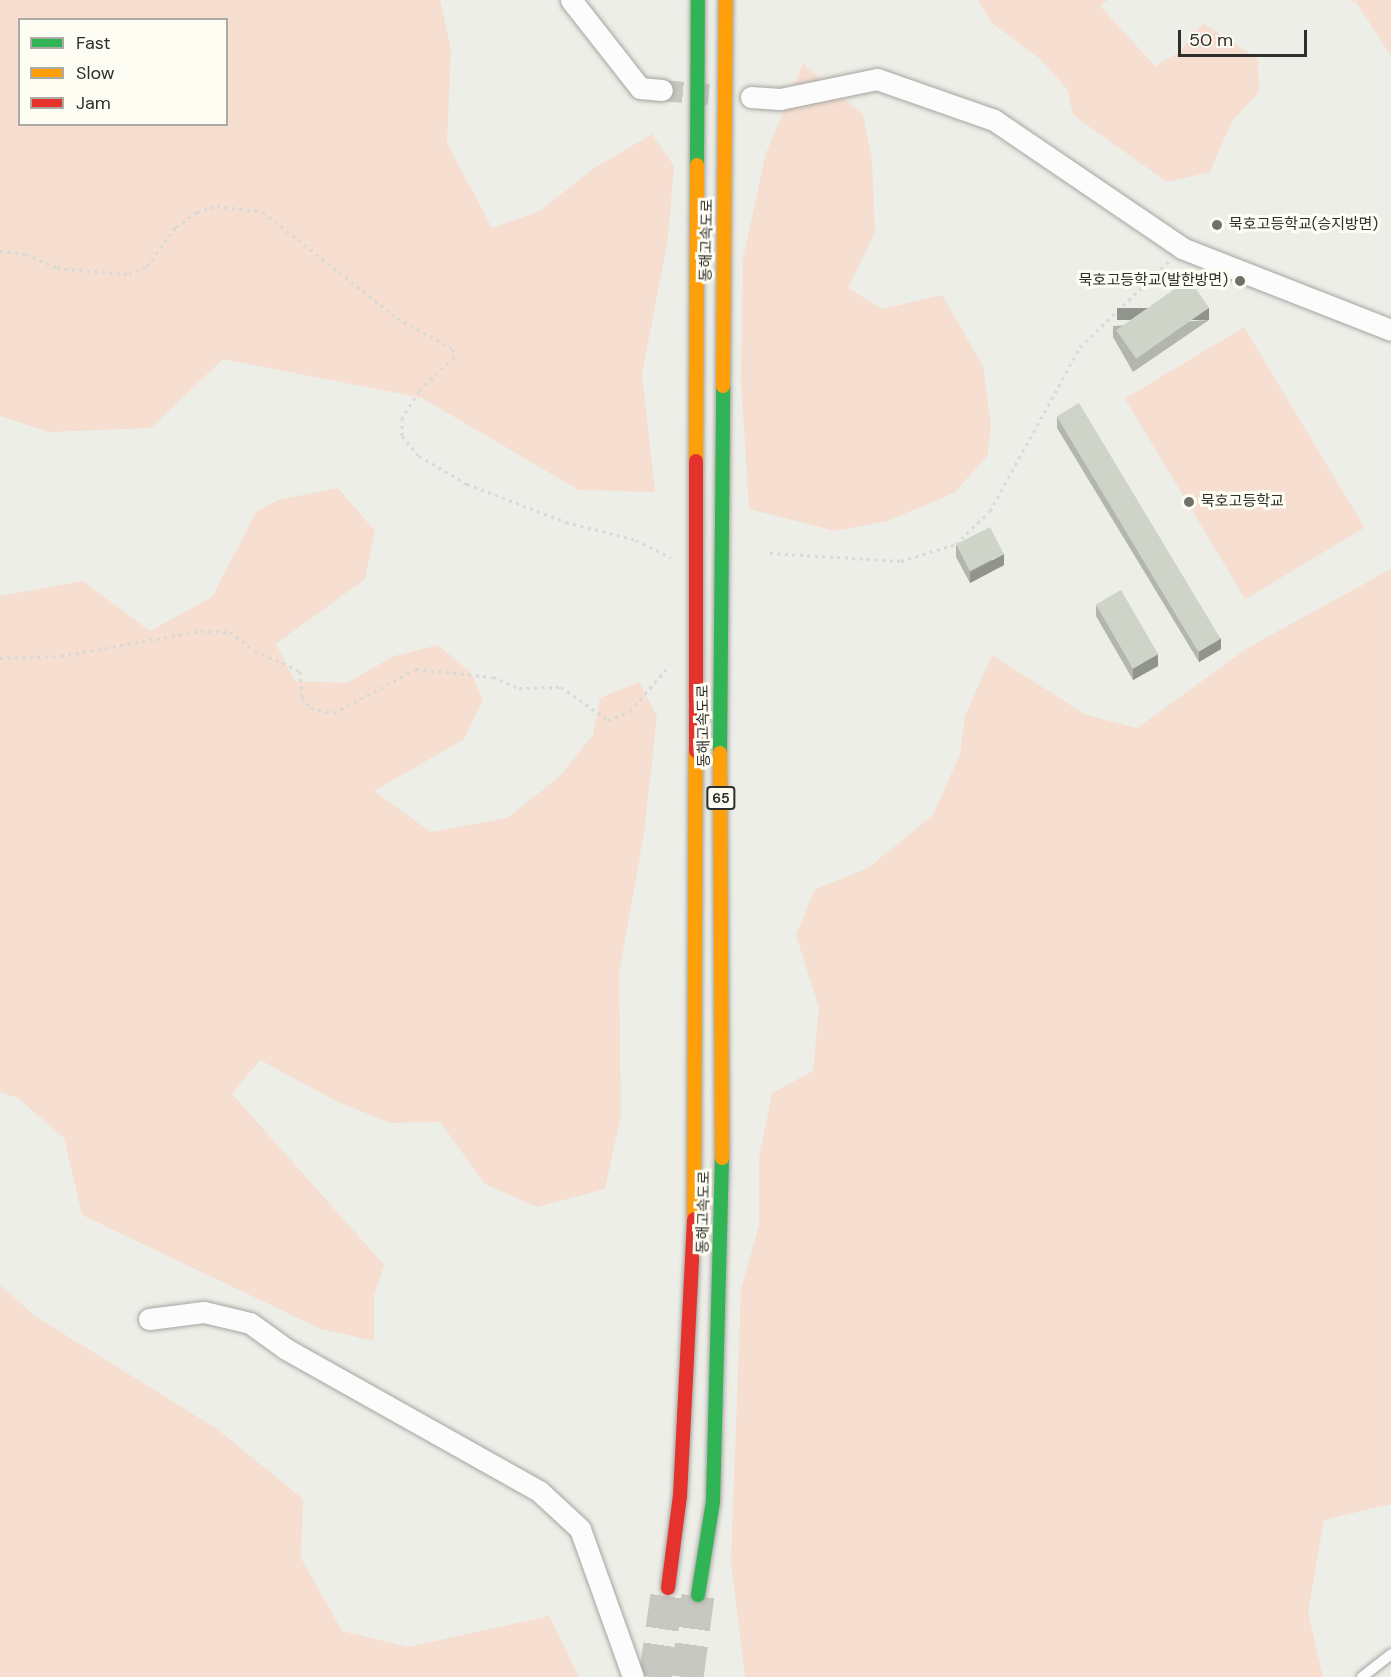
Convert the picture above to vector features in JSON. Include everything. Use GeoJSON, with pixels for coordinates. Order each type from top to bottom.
{"type":"FeatureCollection","features":[{"type":"Feature","properties":{"kind":"highway","name":"동해고속도로"},"geometry":{"type":"LineString","coordinates":[[668,1588],[681,1496],[694,1216],[698,0]]}},
{"type":"Feature","properties":{"kind":"highway","name":"동해고속도로"},"geometry":{"type":"LineString","coordinates":[[698,1595],[713,1501],[722,1204],[719,919],[726,0]]}},
{"type":"Feature","properties":{"kind":"street"},"geometry":{"type":"LineString","coordinates":[[571,0],[640,88],[662,90]]}},
{"type":"Feature","properties":{"kind":"street"},"geometry":{"type":"LineString","coordinates":[[751,97],[780,99],[877,79],[994,120],[1182,248],[1391,330]]}},
{"type":"Feature","properties":{"kind":"street"},"geometry":{"type":"LineString","coordinates":[[149,1318],[204,1312],[250,1323],[296,1354],[539,1491],[580,1528],[633,1677]]}},
{"type":"Feature","properties":{"kind":"lane"},"geometry":{"type":"LineString","coordinates":[[1362,1677],[1391,1654]]}},
{"type":"Feature","properties":{"kind":"path"},"geometry":{"type":"LineString","coordinates":[[0,251],[26,254],[57,268],[129,274],[147,266],[176,227],[207,208],[263,212],[397,318],[453,349],[454,357],[419,391],[402,418],[402,436],[419,456],[467,484],[566,522],[636,540],[674,560]]}},
{"type":"Feature","properties":{"kind":"path"},"geometry":{"type":"LineString","coordinates":[[770,553],[901,561],[956,544],[990,511],[1080,347],[1182,248]]}},
{"type":"Feature","properties":{"kind":"path"},"geometry":{"type":"LineString","coordinates":[[0,658],[61,656],[145,637],[231,632],[255,651],[300,671],[303,697],[311,708],[334,713],[416,669],[493,677],[519,688],[561,687],[608,720],[630,711],[671,665],[671,653]]}},
{"type":"Feature","properties":{"kind":"shaded area"},"geometry":{"type":"Polygon","coordinates":[[[0,0],[440,0],[451,50],[447,143],[492,228],[540,211],[593,169],[652,134],[674,166],[668,238],[642,375],[655,492],[579,490],[422,398],[223,359],[151,428],[49,432],[0,416],[0,0]]]}},
{"type":"Feature","properties":{"kind":"shaded area"},"geometry":{"type":"Polygon","coordinates":[[[978,0],[1108,0],[1100,6],[1155,66],[1178,53],[1203,23],[1258,59],[1259,92],[1232,121],[1210,172],[1167,182],[1073,115],[1067,89],[1040,59],[993,24],[978,0]]]}},
{"type":"Feature","properties":{"kind":"shaded area"},"geometry":{"type":"Polygon","coordinates":[[[1347,0],[1391,0],[1391,56],[1356,2],[1347,0]]]}},
{"type":"Feature","properties":{"kind":"shaded area"},"geometry":{"type":"Polygon","coordinates":[[[803,64],[863,115],[872,158],[875,232],[848,288],[882,309],[942,295],[983,366],[991,424],[988,455],[954,493],[887,521],[835,531],[749,509],[741,381],[743,258],[766,153],[803,64]]]}},
{"type":"Feature","properties":{"kind":"shaded area"},"geometry":{"type":"Polygon","coordinates":[[[1244,327],[1365,528],[1245,599],[1125,399],[1244,327]]]}},
{"type":"Feature","properties":{"kind":"shaded area"},"geometry":{"type":"Polygon","coordinates":[[[338,488],[375,531],[365,579],[276,644],[295,681],[346,683],[394,656],[438,645],[471,673],[483,699],[464,739],[374,791],[431,832],[507,818],[560,776],[593,735],[600,698],[639,682],[657,716],[644,834],[619,973],[621,1115],[605,1189],[537,1207],[485,1184],[440,1122],[391,1123],[338,1102],[260,1060],[232,1094],[384,1265],[374,1296],[374,1341],[321,1329],[82,1215],[64,1138],[18,1098],[0,1092],[0,596],[83,581],[150,631],[212,597],[256,512],[278,500],[338,488]]]}},
{"type":"Feature","properties":{"kind":"shaded area"},"geometry":{"type":"Polygon","coordinates":[[[1391,569],[1391,1504],[1324,1520],[1308,1612],[1323,1677],[745,1677],[731,1561],[741,1289],[759,1225],[759,1157],[772,1093],[813,1071],[819,1008],[796,935],[814,890],[868,868],[933,815],[960,754],[965,716],[992,655],[1086,715],[1137,728],[1249,647],[1391,569]]]}},
{"type":"Feature","properties":{"kind":"shaded area"},"geometry":{"type":"Polygon","coordinates":[[[0,1285],[35,1316],[217,1429],[303,1499],[301,1558],[342,1631],[408,1647],[549,1616],[579,1677],[0,1677],[0,1285]]]}},
{"type":"Feature","properties":{"kind":"building"},"geometry":{"type":"Polygon","coordinates":[[[1189,279],[1209,308],[1136,359],[1116,330],[1189,279]]]}},
{"type":"Feature","properties":{"kind":"building"},"geometry":{"type":"Polygon","coordinates":[[[1079,403],[1221,639],[1198,652],[1057,416],[1079,403]]]}},
{"type":"Feature","properties":{"kind":"building"},"geometry":{"type":"Polygon","coordinates":[[[990,527],[1004,554],[970,571],[956,544],[990,527]]]}},
{"type":"Feature","properties":{"kind":"building"},"geometry":{"type":"Polygon","coordinates":[[[1121,590],[1158,654],[1133,669],[1096,604],[1121,590]]]}},
{"type":"Feature","properties":{"kind":"tunnel"},"geometry":{"type":"LineString","coordinates":[[662,90],[709,94]]}},
{"type":"Feature","properties":{"kind":"tunnel"},"geometry":{"type":"LineString","coordinates":[[655,1677],[668,1588]]}},
{"type":"Feature","properties":{"kind":"tunnel"},"geometry":{"type":"LineString","coordinates":[[687,1677],[698,1595]]}},
{"type":"Feature","properties":{"kind":"traffic: fast"},"geometry":{"type":"LineString","coordinates":[[697,165],[698,0]]}},
{"type":"Feature","properties":{"kind":"traffic: fast"},"geometry":{"type":"LineString","coordinates":[[720,753],[723,386]]}},
{"type":"Feature","properties":{"kind":"traffic: fast"},"geometry":{"type":"LineString","coordinates":[[698,1595],[713,1501],[722,1158]]}},
{"type":"Feature","properties":{"kind":"traffic: slow"},"geometry":{"type":"LineString","coordinates":[[723,386],[726,0]]}},
{"type":"Feature","properties":{"kind":"traffic: slow"},"geometry":{"type":"LineString","coordinates":[[696,461],[697,165]]}},
{"type":"Feature","properties":{"kind":"traffic: slow"},"geometry":{"type":"LineString","coordinates":[[694,1219],[696,751]]}},
{"type":"Feature","properties":{"kind":"traffic: slow"},"geometry":{"type":"LineString","coordinates":[[720,753],[722,1158]]}},
{"type":"Feature","properties":{"kind":"traffic: jam"},"geometry":{"type":"LineString","coordinates":[[696,461],[696,751]]}},
{"type":"Feature","properties":{"kind":"traffic: jam"},"geometry":{"type":"LineString","coordinates":[[668,1588],[680,1496],[694,1219]]}},
{"type":"Feature","properties":{"kind":"place","name":"묵호고등학교(승지방면)"},"geometry":{"type":"Point","coordinates":[1217,225]}},
{"type":"Feature","properties":{"kind":"place","name":"묵호고등학교(발한방면)"},"geometry":{"type":"Point","coordinates":[1240,281]}},
{"type":"Feature","properties":{"kind":"place","name":"묵호고등학교"},"geometry":{"type":"Point","coordinates":[1189,502]}}]}
